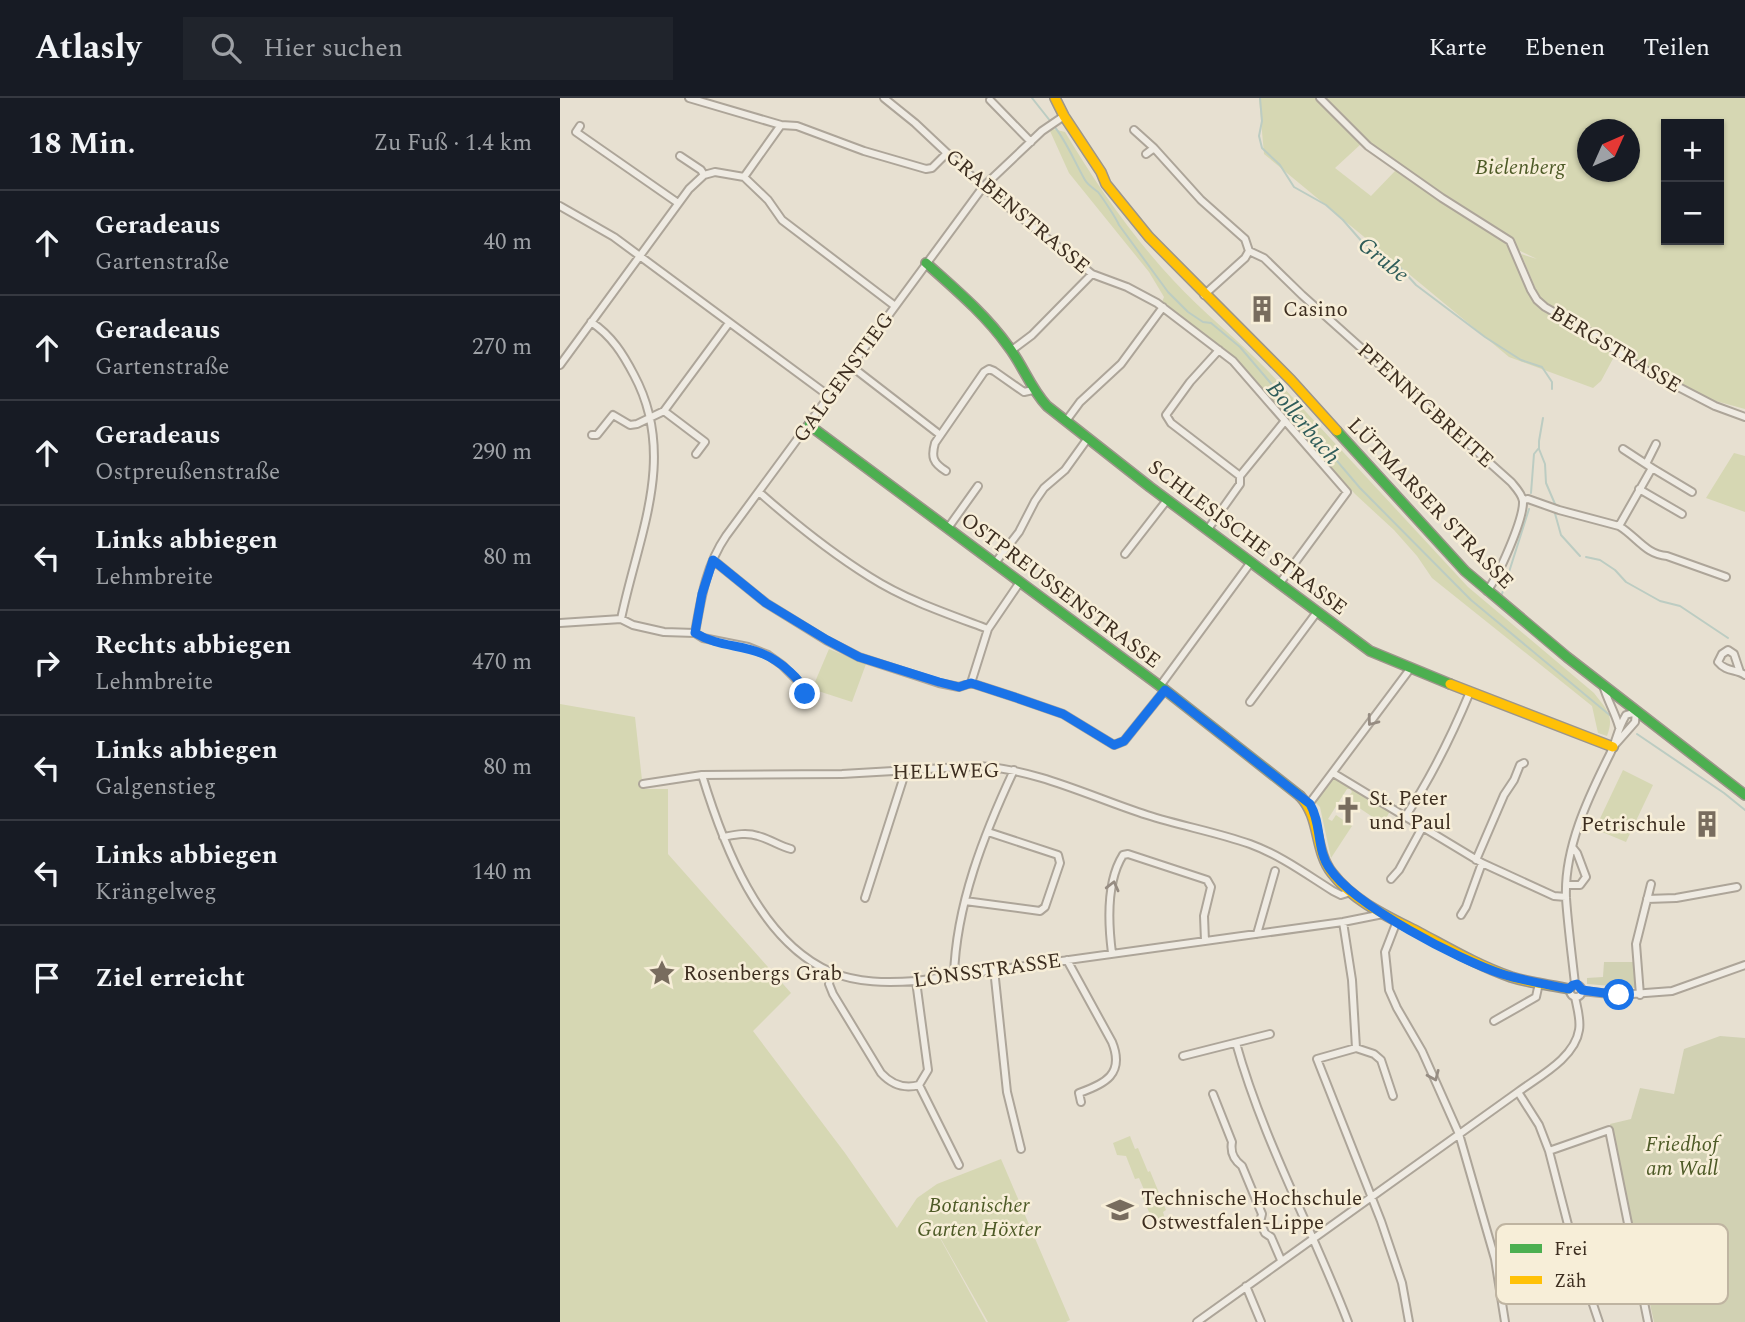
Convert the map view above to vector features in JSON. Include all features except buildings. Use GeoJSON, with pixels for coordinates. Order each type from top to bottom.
{"type":"FeatureCollection","features":[{"type":"Feature","properties":{"kind":"street"},"geometry":{"type":"LineString","coordinates":[[689,98],[781,125],[797,126],[864,151],[926,169],[932,168],[947,153]]}},
{"type":"Feature","properties":{"kind":"street","name":"GRABENSTRASSE"},"geometry":{"type":"LineString","coordinates":[[884,98],[893,100],[983,187],[1092,274],[1127,287],[1163,307],[1219,350],[1325,464],[1347,492],[1280,583]]}},
{"type":"Feature","properties":{"kind":"street","name":"LÜTMARSER STRASSE"},"geometry":{"type":"LineString","coordinates":[[1049,98],[1155,244],[1291,380],[1486,591],[1636,712],[1745,795]]}},
{"type":"Feature","properties":{"kind":"street","name":"LÜTMARSER STRASSE"},"geometry":{"type":"LineString","coordinates":[[1055,98],[1061,118]]}},
{"type":"Feature","properties":{"kind":"street","name":"BERGSTRASSE"},"geometry":{"type":"LineString","coordinates":[[1320,98],[1368,146],[1510,241],[1537,300],[1545,307],[1636,365],[1715,406],[1745,417]]}},
{"type":"Feature","properties":{"kind":"street"},"geometry":{"type":"LineString","coordinates":[[990,100],[1031,142]]}},
{"type":"Feature","properties":{"kind":"street","name":"GALGENSTIEG"},"geometry":{"type":"LineString","coordinates":[[695,633],[702,594],[715,552],[983,187],[1046,128],[1061,118]]}},
{"type":"Feature","properties":{"kind":"street"},"geometry":{"type":"LineString","coordinates":[[744,177],[781,125]]}},
{"type":"Feature","properties":{"kind":"street"},"geometry":{"type":"LineString","coordinates":[[580,126],[576,132],[678,203]]}},
{"type":"Feature","properties":{"kind":"street","name":"PFENNIGBREITE"},"geometry":{"type":"LineString","coordinates":[[1133,130],[1154,148],[1200,200],[1245,239],[1249,251],[1264,258],[1511,482],[1523,500]]}},
{"type":"Feature","properties":{"kind":"street"},"geometry":{"type":"LineString","coordinates":[[1146,154],[1154,148]]}},
{"type":"Feature","properties":{"kind":"street"},"geometry":{"type":"LineString","coordinates":[[680,156],[704,175]]}},
{"type":"Feature","properties":{"kind":"street"},"geometry":{"type":"LineString","coordinates":[[560,365],[678,203],[697,180],[715,172],[744,177],[768,200],[782,220],[895,306]]}},
{"type":"Feature","properties":{"kind":"street"},"geometry":{"type":"LineString","coordinates":[[560,206],[614,237],[829,396]]}},
{"type":"Feature","properties":{"kind":"street"},"geometry":{"type":"LineString","coordinates":[[1204,295],[1245,258],[1249,251]]}},
{"type":"Feature","properties":{"kind":"street","name":"SCHLESISCHE STRASSE"},"geometry":{"type":"LineString","coordinates":[[926,263],[984,316],[1012,350],[1033,390],[1047,407],[1370,651],[1613,747]]}},
{"type":"Feature","properties":{"kind":"street"},"geometry":{"type":"LineString","coordinates":[[1012,350],[1032,335],[1092,274]]}},
{"type":"Feature","properties":{"kind":"street"},"geometry":{"type":"LineString","coordinates":[[1066,421],[1080,402],[1121,364],[1163,307]]}},
{"type":"Feature","properties":{"kind":"street"},"geometry":{"type":"LineString","coordinates":[[591,322],[619,348],[641,388],[651,416],[655,464],[650,501],[621,619]]}},
{"type":"Feature","properties":{"kind":"street"},"geometry":{"type":"LineString","coordinates":[[592,435],[597,435],[613,415],[630,425],[664,411],[729,323]]}},
{"type":"Feature","properties":{"kind":"street"},"geometry":{"type":"LineString","coordinates":[[1219,350],[1168,411],[1168,419],[1240,476]]}},
{"type":"Feature","properties":{"kind":"street"},"geometry":{"type":"LineString","coordinates":[[851,366],[939,434]]}},
{"type":"Feature","properties":{"kind":"street"},"geometry":{"type":"LineString","coordinates":[[946,471],[934,461],[939,434],[984,372],[989,369],[994,371],[1024,392],[1033,390]]}},
{"type":"Feature","properties":{"kind":"street"},"geometry":{"type":"LineString","coordinates":[[664,411],[705,442],[696,454]]}},
{"type":"Feature","properties":{"kind":"street"},"geometry":{"type":"LineString","coordinates":[[1208,529],[1240,484],[1240,476],[1284,422]]}},
{"type":"Feature","properties":{"kind":"street","name":"OSTPREUSSENSTRASSE"},"geometry":{"type":"LineString","coordinates":[[809,425],[1162,688],[1310,804]]}},
{"type":"Feature","properties":{"kind":"street"},"geometry":{"type":"LineString","coordinates":[[995,564],[1019,532],[1044,488],[1065,470],[1088,439]]}},
{"type":"Feature","properties":{"kind":"street"},"geometry":{"type":"LineString","coordinates":[[1619,526],[1639,489],[1656,444]]}},
{"type":"Feature","properties":{"kind":"street"},"geometry":{"type":"LineString","coordinates":[[1623,449],[1692,492]]}},
{"type":"Feature","properties":{"kind":"street"},"geometry":{"type":"LineString","coordinates":[[948,528],[978,486]]}},
{"type":"Feature","properties":{"kind":"street"},"geometry":{"type":"LineString","coordinates":[[1639,489],[1682,514]]}},
{"type":"Feature","properties":{"kind":"street"},"geometry":{"type":"LineString","coordinates":[[759,492],[818,542],[872,579],[928,606],[988,629]]}},
{"type":"Feature","properties":{"kind":"street"},"geometry":{"type":"LineString","coordinates":[[1486,591],[1502,565],[1522,511],[1523,500],[1528,499],[1619,526],[1646,549],[1659,556],[1667,556],[1726,577]]}},
{"type":"Feature","properties":{"kind":"street"},"geometry":{"type":"LineString","coordinates":[[1125,554],[1167,500]]}},
{"type":"Feature","properties":{"kind":"street"},"geometry":{"type":"LineString","coordinates":[[713,560],[745,588],[774,608],[859,657],[959,687],[971,683],[1063,714],[1118,746],[1251,562]]}},
{"type":"Feature","properties":{"kind":"street"},"geometry":{"type":"LineString","coordinates":[[971,683],[988,629],[1020,582]]}},
{"type":"Feature","properties":{"kind":"street"},"geometry":{"type":"LineString","coordinates":[[1250,702],[1317,612]]}},
{"type":"Feature","properties":{"kind":"street"},"geometry":{"type":"LineString","coordinates":[[560,624],[621,619],[633,625],[664,632],[695,633],[703,638],[748,647],[768,655],[792,674],[805,694]]}},
{"type":"Feature","properties":{"kind":"street"},"geometry":{"type":"LineString","coordinates":[[1410,669],[1310,804],[1325,860],[1351,892],[1384,914],[1481,966],[1515,978],[1573,990],[1580,995],[1582,990],[1640,995],[1672,991],[1745,965]]}},
{"type":"Feature","properties":{"kind":"street"},"geometry":{"type":"LineString","coordinates":[[1603,685],[1619,727]]}},
{"type":"Feature","properties":{"kind":"street"},"geometry":{"type":"LineString","coordinates":[[1405,817],[1430,775],[1470,692]]}},
{"type":"Feature","properties":{"kind":"street"},"geometry":{"type":"LineString","coordinates":[[1196,1322],[1518,1092],[1571,1048],[1579,1029],[1573,990],[1566,897],[1573,848],[1592,790],[1613,747],[1619,727],[1626,715],[1636,712],[1635,722],[1613,747]]}},
{"type":"Feature","properties":{"kind":"street"},"geometry":{"type":"LineString","coordinates":[[1461,915],[1466,907],[1503,794],[1514,780],[1520,765],[1524,763]]}},
{"type":"Feature","properties":{"kind":"street","name":"HELLWEG"},"geometry":{"type":"LineString","coordinates":[[643,784],[702,775],[842,774],[979,766],[1014,770],[1048,779],[1147,816],[1251,844],[1279,856],[1341,895],[1351,892]]}},
{"type":"Feature","properties":{"kind":"street"},"geometry":{"type":"LineString","coordinates":[[864,898],[906,770]]}},
{"type":"Feature","properties":{"kind":"street"},"geometry":{"type":"LineString","coordinates":[[954,976],[955,947],[965,901],[988,832],[1014,770]]}},
{"type":"Feature","properties":{"kind":"street"},"geometry":{"type":"LineString","coordinates":[[1334,773],[1479,862],[1554,896],[1566,897]]}},
{"type":"Feature","properties":{"kind":"street","name":"LÖNSSTRASSE"},"geometry":{"type":"LineString","coordinates":[[702,775],[723,837],[744,883],[771,922],[796,949],[831,972],[876,982],[954,976],[1384,914]]}},
{"type":"Feature","properties":{"kind":"street"},"geometry":{"type":"LineString","coordinates":[[1391,879],[1399,870],[1422,828]]}},
{"type":"Feature","properties":{"kind":"street"},"geometry":{"type":"LineString","coordinates":[[965,901],[1040,911],[1045,907],[1060,863],[1058,855],[988,832]]}},
{"type":"Feature","properties":{"kind":"street"},"geometry":{"type":"LineString","coordinates":[[723,837],[756,835],[780,847],[791,849]]}},
{"type":"Feature","properties":{"kind":"street"},"geometry":{"type":"LineString","coordinates":[[1568,885],[1580,885],[1586,877],[1573,848]]}},
{"type":"Feature","properties":{"kind":"street"},"geometry":{"type":"LineString","coordinates":[[1112,953],[1108,927],[1111,895],[1120,860],[1128,854],[1207,880],[1211,887],[1204,916],[1205,941]]}},
{"type":"Feature","properties":{"kind":"street"},"geometry":{"type":"LineString","coordinates":[[1257,934],[1275,871]]}},
{"type":"Feature","properties":{"kind":"street"},"geometry":{"type":"LineString","coordinates":[[1640,995],[1636,944],[1651,884]]}},
{"type":"Feature","properties":{"kind":"street"},"geometry":{"type":"LineString","coordinates":[[1647,899],[1676,898],[1737,887]]}},
{"type":"Feature","properties":{"kind":"street"},"geometry":{"type":"LineString","coordinates":[[1397,921],[1385,952],[1389,990],[1445,1101],[1458,1134],[1496,1259]]}},
{"type":"Feature","properties":{"kind":"street"},"geometry":{"type":"LineString","coordinates":[[1343,922],[1352,980],[1356,1048]]}},
{"type":"Feature","properties":{"kind":"street"},"geometry":{"type":"LineString","coordinates":[[1067,960],[1116,1054],[1113,1071],[1108,1079],[1102,1085],[1079,1093],[1082,1102]]}},
{"type":"Feature","properties":{"kind":"street"},"geometry":{"type":"LineString","coordinates":[[994,970],[1007,1092],[1021,1149]]}},
{"type":"Feature","properties":{"kind":"street"},"geometry":{"type":"LineString","coordinates":[[831,972],[833,994],[881,1073],[886,1079],[902,1086],[919,1085]]}},
{"type":"Feature","properties":{"kind":"street"},"geometry":{"type":"LineString","coordinates":[[916,981],[929,1063],[919,1085]]}},
{"type":"Feature","properties":{"kind":"street"},"geometry":{"type":"LineString","coordinates":[[1494,1021],[1536,997],[1539,983]]}},
{"type":"Feature","properties":{"kind":"street"},"geometry":{"type":"LineString","coordinates":[[1183,1056],[1270,1034]]}},
{"type":"Feature","properties":{"kind":"street"},"geometry":{"type":"LineString","coordinates":[[1236,1043],[1256,1109],[1314,1237],[1348,1322]]}},
{"type":"Feature","properties":{"kind":"street"},"geometry":{"type":"LineString","coordinates":[[1393,1096],[1381,1060],[1374,1054],[1356,1048],[1317,1059],[1402,1283],[1409,1322]]}},
{"type":"Feature","properties":{"kind":"street"},"geometry":{"type":"LineString","coordinates":[[919,1085],[959,1165]]}},
{"type":"Feature","properties":{"kind":"street"},"geometry":{"type":"LineString","coordinates":[[1518,1092],[1539,1125],[1549,1151],[1568,1224]]}},
{"type":"Feature","properties":{"kind":"street"},"geometry":{"type":"LineString","coordinates":[[1213,1094],[1232,1142],[1231,1150],[1242,1166],[1262,1214],[1260,1222],[1265,1233],[1271,1237],[1281,1260]]}},
{"type":"Feature","properties":{"kind":"street"},"geometry":{"type":"LineString","coordinates":[[1549,1151],[1609,1130],[1628,1224]]}},
{"type":"Feature","properties":{"kind":"street"},"geometry":{"type":"LineString","coordinates":[[1246,1286],[1261,1322]]}},
{"type":"Feature","properties":{"kind":"street"},"geometry":{"type":"LineString","coordinates":[[1593,1304],[1599,1322]]}},
{"type":"Feature","properties":{"kind":"street"},"geometry":{"type":"LineString","coordinates":[[1644,1304],[1648,1322]]}},
{"type":"Feature","properties":{"kind":"green space"},"geometry":{"type":"Polygon","coordinates":[[[1259,98],[1316,98],[1361,144],[1335,168],[1371,196],[1396,170],[1507,243],[1530,296],[1543,311],[1615,355],[1601,381],[1593,388],[1509,357],[1264,154],[1259,98]]]}},
{"type":"Feature","properties":{"kind":"green space","name":"Bielenberg"},"geometry":{"type":"Polygon","coordinates":[[[1324,98],[1745,98],[1745,409],[1712,400],[1641,365],[1540,299],[1521,254],[1537,259],[1518,250],[1512,241],[1379,155],[1324,98]]]}},
{"type":"Feature","properties":{"kind":"green space"},"geometry":{"type":"Polygon","coordinates":[[[1053,129],[1065,132],[1129,228],[1185,292],[1270,373],[1468,587],[1594,693],[1610,717],[1607,736],[1598,733],[1592,706],[1432,578],[1394,530],[1355,494],[1250,376],[1220,346],[1162,302],[1164,297],[1149,272],[1069,173],[1050,131],[1053,129]]]}},
{"type":"Feature","properties":{"kind":"green space"},"geometry":{"type":"Polygon","coordinates":[[[1734,453],[1745,456],[1745,512],[1706,498],[1734,453]]]}},
{"type":"Feature","properties":{"kind":"green space"},"geometry":{"type":"Polygon","coordinates":[[[829,649],[866,664],[852,702],[812,689],[829,649]]]}},
{"type":"Feature","properties":{"kind":"green space","name":"Botanischer Garten Höxter"},"geometry":{"type":"Polygon","coordinates":[[[560,704],[635,717],[643,789],[668,789],[668,854],[791,993],[753,1031],[845,1153],[897,1228],[917,1198],[937,1184],[1001,1159],[1070,1320],[988,1322],[924,1209],[986,1322],[560,1322],[560,704]]]}},
{"type":"Feature","properties":{"kind":"green space"},"geometry":{"type":"Polygon","coordinates":[[[1623,770],[1653,785],[1626,842],[1595,829],[1623,770]]]}},
{"type":"Feature","properties":{"kind":"green space"},"geometry":{"type":"Polygon","coordinates":[[[1334,776],[1390,811],[1383,824],[1346,799],[1352,792],[1347,789],[1328,819],[1332,821],[1336,815],[1352,826],[1331,858],[1320,807],[1314,801],[1334,776]]]}},
{"type":"Feature","properties":{"kind":"green space"},"geometry":{"type":"Polygon","coordinates":[[[1604,962],[1634,962],[1636,988],[1587,984],[1587,978],[1603,977],[1604,962]]]}},
{"type":"Feature","properties":{"kind":"green space","name":"Friedhof am Wall"},"geometry":{"type":"Polygon","coordinates":[[[1720,1036],[1745,1038],[1745,1322],[1654,1322],[1650,1304],[1728,1304],[1728,1224],[1632,1224],[1610,1124],[1631,1119],[1640,1088],[1674,1094],[1684,1049],[1720,1036]]]}},
{"type":"Feature","properties":{"kind":"green space"},"geometry":{"type":"Polygon","coordinates":[[[1130,1136],[1148,1172],[1150,1171],[1166,1210],[1163,1212],[1167,1226],[1157,1230],[1141,1194],[1145,1192],[1139,1178],[1135,1179],[1126,1156],[1117,1155],[1113,1143],[1130,1136]]]}},
{"type":"Feature","properties":{"kind":"waterway","name":"Bollerbach"},"geometry":{"type":"LineString","coordinates":[[1032,98],[1051,122]]}},
{"type":"Feature","properties":{"kind":"waterway","name":"Grube"},"geometry":{"type":"LineString","coordinates":[[1260,98],[1262,121],[1259,136],[1262,148],[1280,165],[1294,187],[1326,205],[1364,244],[1396,263],[1416,285],[1485,337],[1521,360],[1542,367],[1552,382],[1552,389]]}},
{"type":"Feature","properties":{"kind":"waterway","name":"Bollerbach"},"geometry":{"type":"LineString","coordinates":[[1054,126],[1086,182],[1098,192],[1168,292],[1188,312],[1203,322],[1211,323],[1240,347],[1360,488],[1471,600],[1612,717]]}},
{"type":"Feature","properties":{"kind":"waterway","name":"Grube"},"geometry":{"type":"LineString","coordinates":[[1543,418],[1539,449],[1545,464],[1546,483],[1555,504]]}},
{"type":"Feature","properties":{"kind":"waterway"},"geometry":{"type":"LineString","coordinates":[[1531,493],[1534,454],[1538,449]]}},
{"type":"Feature","properties":{"kind":"waterway"},"geometry":{"type":"LineString","coordinates":[[1502,594],[1529,509]]}},
{"type":"Feature","properties":{"kind":"waterway","name":"Grube"},"geometry":{"type":"LineString","coordinates":[[1554,510],[1561,535],[1580,556]]}},
{"type":"Feature","properties":{"kind":"waterway","name":"Grube"},"geometry":{"type":"LineString","coordinates":[[1586,557],[1600,560],[1626,582],[1660,601],[1680,606],[1728,638]]}},
{"type":"Feature","properties":{"kind":"waterway","name":"Bollerbach"},"geometry":{"type":"LineString","coordinates":[[1637,734],[1745,810]]}},
{"type":"Feature","properties":{"kind":"traffic: fast"},"geometry":{"type":"LineString","coordinates":[[926,263],[990,323],[1047,406],[1150,487],[1370,651],[1450,684]]}},
{"type":"Feature","properties":{"kind":"traffic: fast"},"geometry":{"type":"LineString","coordinates":[[809,425],[1160,686],[1300,796]]}},
{"type":"Feature","properties":{"kind":"traffic: fast"},"geometry":{"type":"LineString","coordinates":[[1337,431],[1465,571],[1567,657],[1745,795]]}},
{"type":"Feature","properties":{"kind":"traffic: slow"},"geometry":{"type":"LineString","coordinates":[[1055,98],[1106,184],[1149,237],[1291,380],[1337,431]]}},
{"type":"Feature","properties":{"kind":"traffic: slow"},"geometry":{"type":"LineString","coordinates":[[1450,684],[1613,747]]}},
{"type":"Feature","properties":{"kind":"traffic: slow"},"geometry":{"type":"LineString","coordinates":[[1300,796],[1315,824],[1326,864],[1341,883],[1361,901],[1488,968],[1518,979],[1569,989]]}},
{"type":"Feature","properties":{"kind":"place","name":"Casino"},"geometry":{"type":"Point","coordinates":[1262,309]}},
{"type":"Feature","properties":{"kind":"place","name":"St. Peter und Paul"},"geometry":{"type":"Point","coordinates":[1348,810]}},
{"type":"Feature","properties":{"kind":"place","name":"Petrischule"},"geometry":{"type":"Point","coordinates":[1707,824]}},
{"type":"Feature","properties":{"kind":"place","name":"Rosenbergs Grab"},"geometry":{"type":"Point","coordinates":[662,973]}},
{"type":"Feature","properties":{"kind":"place","name":"Technische Hochschule Ostwestfalen-Lippe"},"geometry":{"type":"Point","coordinates":[1120,1210]}},
{"type":"Feature","properties":{"kind":"route"},"geometry":{"type":"LineString","coordinates":[[805,694],[792,674],[768,655],[748,647],[703,638],[695,633],[702,594],[713,560],[766,603],[859,657],[911,675],[959,687],[971,683],[1017,698],[1063,714],[1114,745],[1118,746],[1124,741],[1165,690],[1310,804],[1322,853],[1330,869],[1342,884],[1368,905],[1464,958],[1499,973],[1569,989],[1577,984],[1582,990],[1619,995]]}}]}
